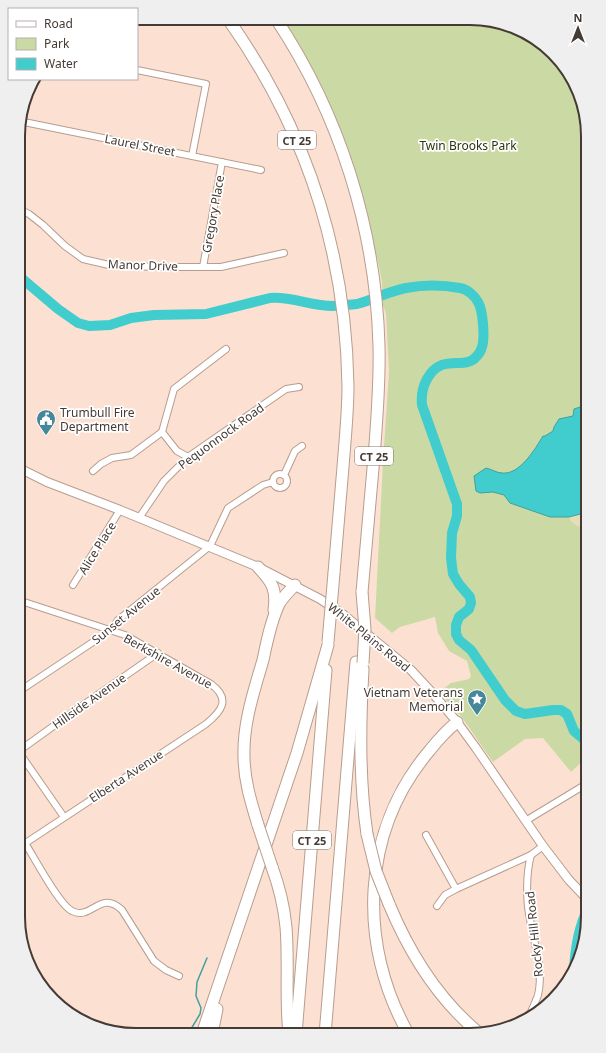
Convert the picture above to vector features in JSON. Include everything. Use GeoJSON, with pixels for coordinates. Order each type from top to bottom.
{"type":"FeatureCollection","features":[{"type":"Feature","properties":{"kind":"highway","name":"CT 25"},"geometry":{"type":"LineString","coordinates":[[232,25],[253,55],[273,89],[300,145],[321,204],[332,244],[345,325],[347,408],[296,1028]]}},
{"type":"Feature","properties":{"kind":"highway","name":"CT 25"},"geometry":{"type":"LineString","coordinates":[[280,25],[309,74],[328,114],[338,140],[356,194],[366,234],[372,267],[378,320],[379,388],[362,592],[360,662],[326,1028]]}},
{"type":"Feature","properties":{"kind":"highway"},"geometry":{"type":"LineString","coordinates":[[258,567],[272,583],[275,592],[272,624]]}},
{"type":"Feature","properties":{"kind":"highway"},"geometry":{"type":"LineString","coordinates":[[288,1028],[286,926],[281,895],[247,786],[244,765],[244,745],[248,714],[272,624],[280,603],[295,585]]}},
{"type":"Feature","properties":{"kind":"highway"},"geometry":{"type":"LineString","coordinates":[[204,1028],[297,753],[328,644]]}},
{"type":"Feature","properties":{"kind":"highway"},"geometry":{"type":"LineString","coordinates":[[360,662],[363,803],[367,834],[376,871],[405,938],[428,975],[458,1013],[474,1028]]}},
{"type":"Feature","properties":{"kind":"highway"},"geometry":{"type":"LineString","coordinates":[[404,1028],[388,991],[378,954],[373,911],[376,864],[385,829],[402,788],[420,762],[446,731],[457,722]]}},
{"type":"Feature","properties":{"kind":"highway"},"geometry":{"type":"LineString","coordinates":[[213,1028],[240,924]]}},
{"type":"Feature","properties":{"kind":"main road","name":"White Plains Road"},"geometry":{"type":"LineString","coordinates":[[25,471],[47,482],[210,546],[258,567],[295,585],[344,615],[411,670],[457,722],[527,820],[543,846],[581,894]]}},
{"type":"Feature","properties":{"kind":"street"},"geometry":{"type":"LineString","coordinates":[[138,70],[206,84],[192,156]]}},
{"type":"Feature","properties":{"kind":"street","name":"Laurel Street"},"geometry":{"type":"LineString","coordinates":[[26,122],[261,170]]}},
{"type":"Feature","properties":{"kind":"street","name":"Gregory Place"},"geometry":{"type":"LineString","coordinates":[[203,267],[222,162]]}},
{"type":"Feature","properties":{"kind":"street","name":"Manor Drive"},"geometry":{"type":"LineString","coordinates":[[25,212],[43,225],[65,246],[83,259],[109,265],[221,267],[284,253]]}},
{"type":"Feature","properties":{"kind":"street"},"geometry":{"type":"LineString","coordinates":[[93,471],[101,464],[112,458],[131,455],[162,432],[174,389],[226,349]]}},
{"type":"Feature","properties":{"kind":"street","name":"Pequonnock Road"},"geometry":{"type":"LineString","coordinates":[[139,518],[164,481],[188,457],[286,389],[300,387]]}},
{"type":"Feature","properties":{"kind":"street"},"geometry":{"type":"LineString","coordinates":[[162,432],[176,451],[188,457]]}},
{"type":"Feature","properties":{"kind":"street"},"geometry":{"type":"LineString","coordinates":[[273,482],[278,487],[283,486],[286,480],[284,475],[295,452],[302,446]]}},
{"type":"Feature","properties":{"kind":"street"},"geometry":{"type":"LineString","coordinates":[[273,482],[276,475],[284,475]]}},
{"type":"Feature","properties":{"kind":"street"},"geometry":{"type":"LineString","coordinates":[[210,546],[228,508],[263,484],[273,482]]}},
{"type":"Feature","properties":{"kind":"street","name":"Alice Place"},"geometry":{"type":"LineString","coordinates":[[74,585],[120,510]]}},
{"type":"Feature","properties":{"kind":"street","name":"Sunset Avenue"},"geometry":{"type":"LineString","coordinates":[[25,687],[111,630],[118,620],[210,546]]}},
{"type":"Feature","properties":{"kind":"street","name":"Berkshire Avenue"},"geometry":{"type":"LineString","coordinates":[[25,602],[111,630],[142,644],[211,684],[223,697]]}},
{"type":"Feature","properties":{"kind":"street","name":"Hillside Avenue"},"geometry":{"type":"LineString","coordinates":[[25,748],[29,743],[158,654]]}},
{"type":"Feature","properties":{"kind":"street","name":"Elberta Avenue"},"geometry":{"type":"LineString","coordinates":[[25,843],[211,719],[220,709],[223,702],[223,697]]}},
{"type":"Feature","properties":{"kind":"street","name":"Hillside Avenue"},"geometry":{"type":"LineString","coordinates":[[25,761],[64,817]]}},
{"type":"Feature","properties":{"kind":"street"},"geometry":{"type":"LineString","coordinates":[[527,820],[581,787]]}},
{"type":"Feature","properties":{"kind":"street"},"geometry":{"type":"LineString","coordinates":[[426,835],[456,889]]}},
{"type":"Feature","properties":{"kind":"street"},"geometry":{"type":"LineString","coordinates":[[25,843],[67,908],[73,912],[80,913],[86,912],[103,902],[109,902],[117,905],[122,910],[154,961],[166,970],[179,976]]}},
{"type":"Feature","properties":{"kind":"street"},"geometry":{"type":"LineString","coordinates":[[437,906],[446,896],[456,889],[531,855],[543,846]]}},
{"type":"Feature","properties":{"kind":"street","name":"Rocky Hill Road"},"geometry":{"type":"LineString","coordinates":[[531,855],[528,864],[528,903],[539,963],[538,996],[532,1009]]}},
{"type":"Feature","properties":{"kind":"green space","name":"Twin Brooks Park"},"geometry":{"type":"Polygon","coordinates":[[[286,25],[470,25],[491,27],[519,36],[543,53],[562,74],[570,87],[575,100],[579,115],[581,136],[581,763],[571,772],[543,738],[525,739],[493,762],[461,716],[439,692],[451,683],[469,679],[471,676],[467,661],[449,651],[438,633],[435,617],[400,627],[392,633],[375,618],[389,371],[386,314],[383,305],[382,282],[377,257],[330,109],[302,50],[286,25]]]}},
{"type":"Feature","properties":{"kind":"sand"},"geometry":{"type":"Polygon","coordinates":[[[581,514],[581,527],[572,522],[569,517],[581,514]]]}},
{"type":"Feature","properties":{"kind":"water"},"geometry":{"type":"Polygon","coordinates":[[[580,407],[581,409],[581,514],[569,517],[550,517],[510,503],[504,495],[493,492],[480,493],[476,491],[474,476],[486,468],[502,473],[509,473],[521,466],[536,448],[543,436],[553,431],[559,419],[573,416],[574,409],[580,407]]]}},
{"type":"Feature","properties":{"kind":"waterway"},"geometry":{"type":"LineString","coordinates":[[25,281],[58,309],[78,323],[89,326],[110,325],[131,318],[154,315],[206,314],[270,298],[286,298],[325,306],[333,306],[357,304],[400,289],[419,286],[453,287],[463,289],[470,293],[477,300],[481,311],[483,331],[483,343],[481,350],[471,361],[439,366],[427,379],[422,392],[422,405],[457,504],[457,516],[452,533],[451,558],[453,574],[470,597],[471,603],[469,609],[459,617],[456,625],[456,634],[459,640],[471,650],[505,700],[516,711],[525,714],[561,710],[567,714],[574,731],[581,737]]}},
{"type":"Feature","properties":{"kind":"waterway"},"geometry":{"type":"LineString","coordinates":[[576,948],[580,931]]}},
{"type":"Feature","properties":{"kind":"waterway"},"geometry":{"type":"LineString","coordinates":[[192,1028],[200,1014],[201,1008],[196,996],[197,982],[207,958]]}},
{"type":"Feature","properties":{"kind":"place","name":"Trumbull Fire Department"},"geometry":{"type":"Point","coordinates":[46,436]}},
{"type":"Feature","properties":{"kind":"place","name":"Vietnam Veterans Memorial"},"geometry":{"type":"Point","coordinates":[477,716]}}]}
